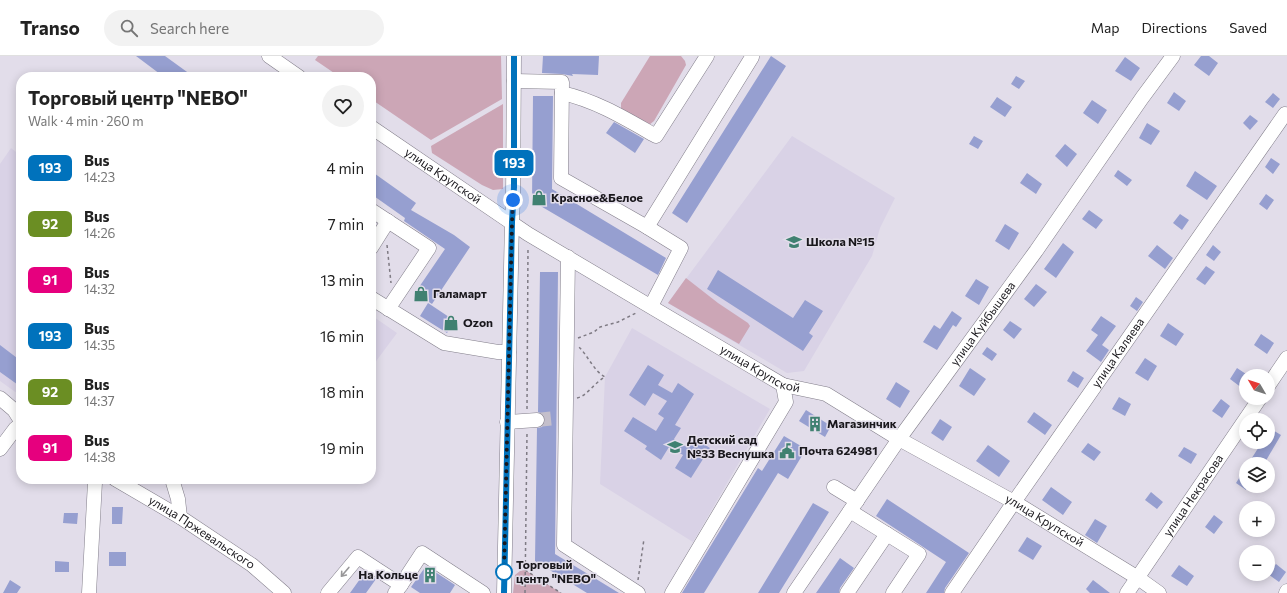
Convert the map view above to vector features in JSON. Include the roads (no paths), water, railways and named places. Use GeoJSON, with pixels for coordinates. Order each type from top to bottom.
{"type":"FeatureCollection","features":[{"type":"Feature","properties":{"kind":"street"},"geometry":{"type":"LineString","coordinates":[[269,56],[291,72]]}},
{"type":"Feature","properties":{"kind":"street"},"geometry":{"type":"LineString","coordinates":[[504,593],[513,193],[514,56]]}},
{"type":"Feature","properties":{"kind":"street"},"geometry":{"type":"LineString","coordinates":[[562,93],[578,97],[604,107],[656,136],[707,56]]}},
{"type":"Feature","properties":{"kind":"street","name":"улица Куйбышева"},"geometry":{"type":"LineString","coordinates":[[794,593],[899,439],[1036,251],[1142,98],[1173,56]]}},
{"type":"Feature","properties":{"kind":"street"},"geometry":{"type":"LineString","coordinates":[[647,227],[752,57]]}},
{"type":"Feature","properties":{"kind":"street"},"geometry":{"type":"LineString","coordinates":[[514,81],[562,82],[561,178],[681,248],[651,306]]}},
{"type":"Feature","properties":{"kind":"street","name":"улица Каляева"},"geometry":{"type":"LineString","coordinates":[[952,593],[1285,114]]}},
{"type":"Feature","properties":{"kind":"street","name":"улица Крупской"},"geometry":{"type":"LineString","coordinates":[[376,130],[528,234],[783,385],[826,394],[899,439],[1014,502],[1138,578],[1159,593]]}},
{"type":"Feature","properties":{"kind":"street"},"geometry":{"type":"LineString","coordinates":[[376,215],[386,224],[429,248],[391,305]]}},
{"type":"Feature","properties":{"kind":"street"},"geometry":{"type":"LineString","coordinates":[[376,240],[386,224]]}},
{"type":"Feature","properties":{"kind":"street"},"geometry":{"type":"LineString","coordinates":[[568,257],[566,398],[561,418],[564,545],[638,593]]}},
{"type":"Feature","properties":{"kind":"street"},"geometry":{"type":"LineString","coordinates":[[376,300],[391,305],[444,343],[498,352],[509,352]]}},
{"type":"Feature","properties":{"kind":"street"},"geometry":{"type":"LineString","coordinates":[[1275,376],[1287,358]]}},
{"type":"Feature","properties":{"kind":"street"},"geometry":{"type":"LineString","coordinates":[[672,593],[786,402],[783,385]]}},
{"type":"Feature","properties":{"kind":"street"},"geometry":{"type":"LineString","coordinates":[[0,398],[16,413]]}},
{"type":"Feature","properties":{"kind":"street","name":"улица Некрасова"},"geometry":{"type":"LineString","coordinates":[[1127,593],[1255,405]]}},
{"type":"Feature","properties":{"kind":"street"},"geometry":{"type":"LineString","coordinates":[[507,422],[538,420]]}},
{"type":"Feature","properties":{"kind":"street"},"geometry":{"type":"LineString","coordinates":[[0,449],[16,428]]}},
{"type":"Feature","properties":{"kind":"street"},"geometry":{"type":"LineString","coordinates":[[89,593],[95,484]]}},
{"type":"Feature","properties":{"kind":"street","name":"улица Пржевальского"},"geometry":{"type":"LineString","coordinates":[[123,484],[180,518],[252,565],[270,588],[284,593]]}},
{"type":"Feature","properties":{"kind":"street"},"geometry":{"type":"LineString","coordinates":[[174,484],[178,499],[180,518]]}},
{"type":"Feature","properties":{"kind":"street"},"geometry":{"type":"LineString","coordinates":[[834,488],[887,534],[919,554],[893,593]]}},
{"type":"Feature","properties":{"kind":"street"},"geometry":{"type":"LineString","coordinates":[[848,593],[887,534]]}},
{"type":"Feature","properties":{"kind":"street"},"geometry":{"type":"LineString","coordinates":[[328,593],[358,557],[398,589],[422,553],[483,593]]}},
{"type":"Feature","properties":{"kind":"tunnel"},"geometry":{"type":"LineString","coordinates":[[537,420],[556,418]]}},
{"type":"Feature","properties":{"kind":"place","name":"Красное&Белое"},"geometry":{"type":"Point","coordinates":[539,198]}},
{"type":"Feature","properties":{"kind":"place","name":"Школа №15"},"geometry":{"type":"Point","coordinates":[794,242]}},
{"type":"Feature","properties":{"kind":"place","name":"Галамарт"},"geometry":{"type":"Point","coordinates":[421,294]}},
{"type":"Feature","properties":{"kind":"place","name":"Ozon"},"geometry":{"type":"Point","coordinates":[451,323]}},
{"type":"Feature","properties":{"kind":"place","name":"Магазинчик"},"geometry":{"type":"Point","coordinates":[815,424]}},
{"type":"Feature","properties":{"kind":"place","name":"Детский сад №33 Веснушка"},"geometry":{"type":"Point","coordinates":[675,447]}},
{"type":"Feature","properties":{"kind":"place","name":"Почта 624981"},"geometry":{"type":"Point","coordinates":[787,451]}},
{"type":"Feature","properties":{"kind":"place","name":"Торговый центр \"NEBO\""},"geometry":{"type":"Point","coordinates":[504,572]}},
{"type":"Feature","properties":{"kind":"place","name":"На Кольце"},"geometry":{"type":"Point","coordinates":[430,575]}}]}
